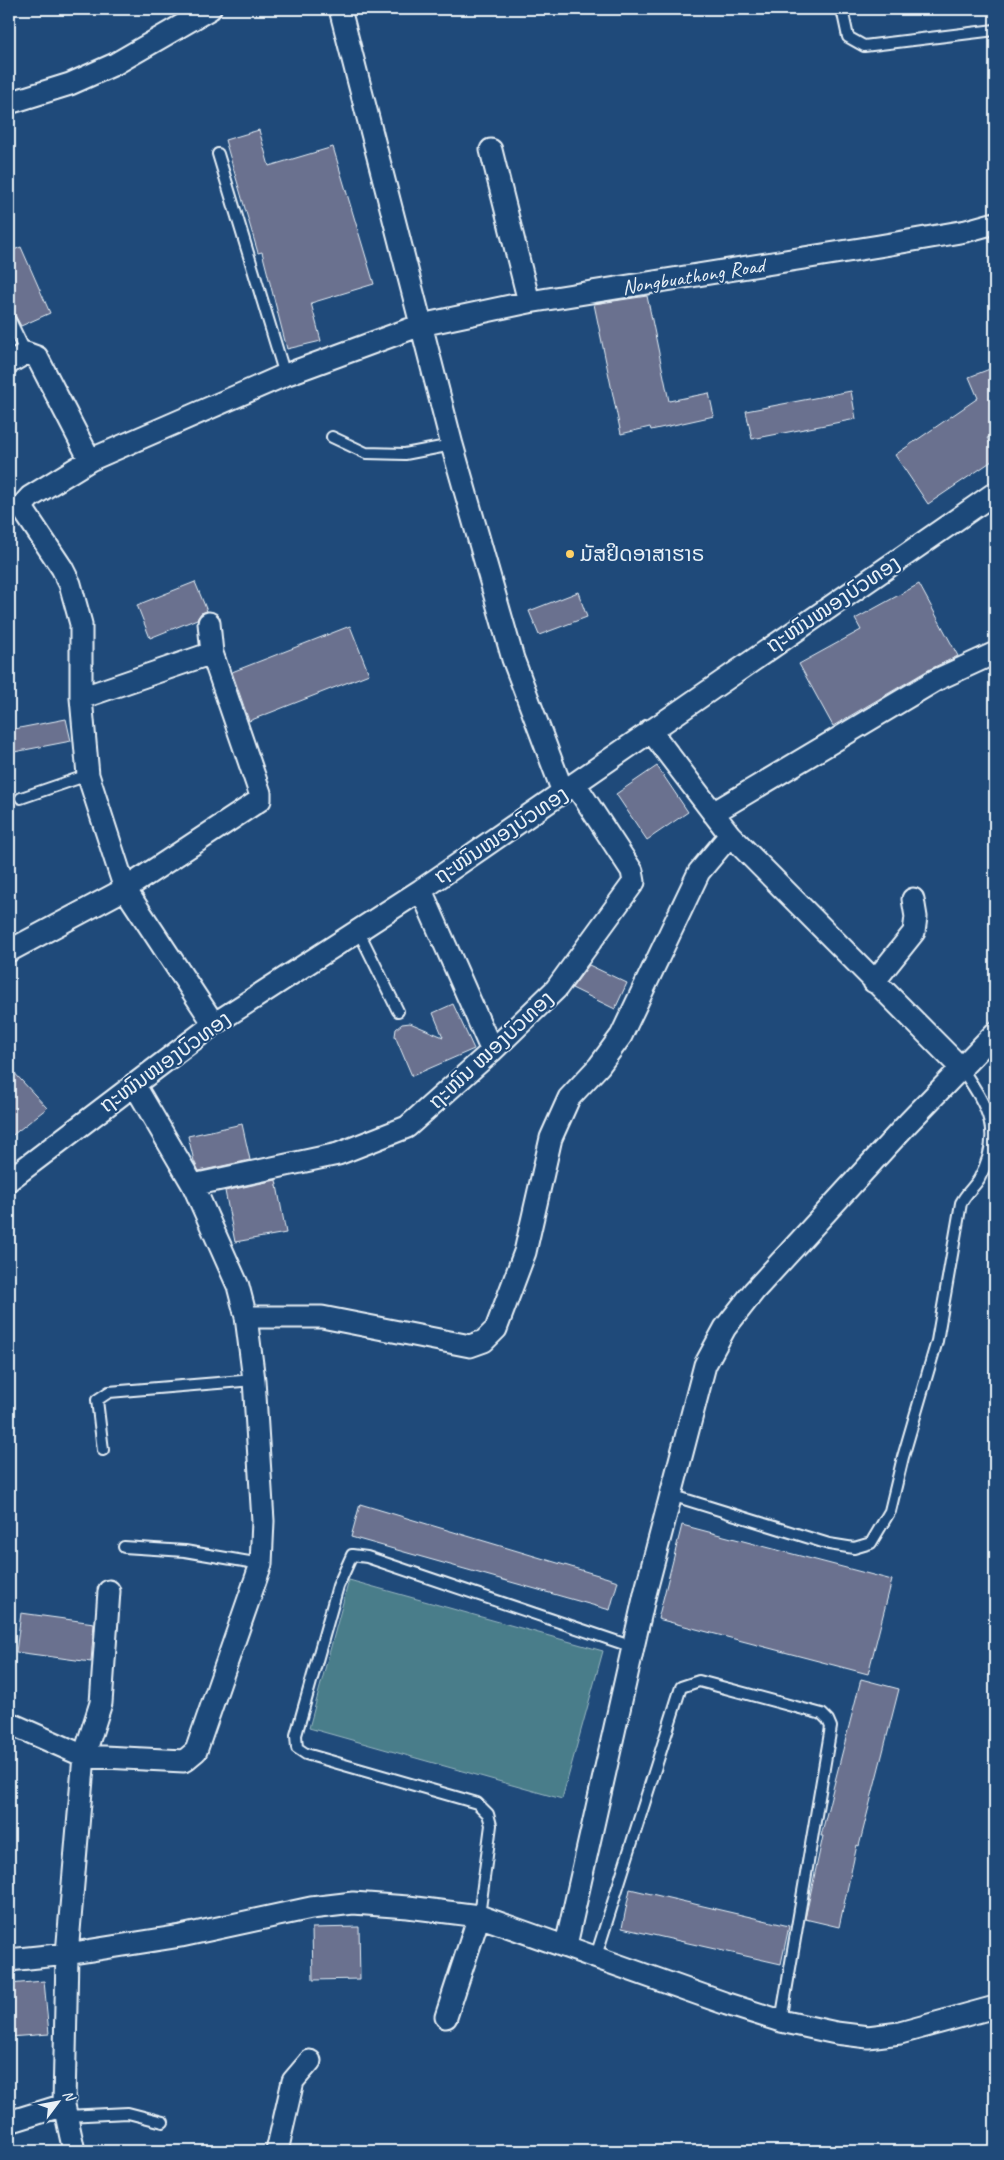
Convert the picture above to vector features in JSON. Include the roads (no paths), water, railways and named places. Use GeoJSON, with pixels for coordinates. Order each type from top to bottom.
{"type":"FeatureCollection","features":[{"type":"Feature","properties":{"kind":"street"},"geometry":{"type":"LineString","coordinates":[[9,103],[70,84],[115,64],[210,9]]}},
{"type":"Feature","properties":{"kind":"street"},"geometry":{"type":"LineString","coordinates":[[340,9],[452,445],[514,659],[569,788]]}},
{"type":"Feature","properties":{"kind":"street"},"geometry":{"type":"LineString","coordinates":[[491,150],[529,302]]}},
{"type":"Feature","properties":{"kind":"street","name":"Nongbuathong Road"},"geometry":{"type":"LineString","coordinates":[[81,698],[82,624],[70,584],[62,568],[24,511],[23,505],[30,497],[90,460],[285,375],[421,325],[529,302],[966,231],[995,223]]}},
{"type":"Feature","properties":{"kind":"street"},"geometry":{"type":"LineString","coordinates":[[17,358],[36,356],[90,460]]}},
{"type":"Feature","properties":{"kind":"street","name":"ຖະໜົນໜອງບົວທອງ"},"geometry":{"type":"LineString","coordinates":[[9,1180],[214,1024],[421,890],[995,493]]}},
{"type":"Feature","properties":{"kind":"street"},"geometry":{"type":"LineString","coordinates":[[9,951],[125,889],[260,800],[260,793],[212,653],[209,623]]}},
{"type":"Feature","properties":{"kind":"street"},"geometry":{"type":"LineString","coordinates":[[212,653],[81,698],[88,775],[125,889],[214,1024]]}},
{"type":"Feature","properties":{"kind":"street"},"geometry":{"type":"LineString","coordinates":[[713,813],[936,680],[995,653]]}},
{"type":"Feature","properties":{"kind":"street"},"geometry":{"type":"LineString","coordinates":[[650,730],[730,835],[962,1069]]}},
{"type":"Feature","properties":{"kind":"street","name":"ຖະໜົນ ໝອງບົວທອງ"},"geometry":{"type":"LineString","coordinates":[[193,1185],[338,1154],[407,1127],[492,1051],[556,989],[634,882],[632,872],[569,788]]}},
{"type":"Feature","properties":{"kind":"street"},"geometry":{"type":"LineString","coordinates":[[246,1317],[322,1317],[470,1346],[484,1342],[496,1329],[525,1252],[551,1138],[569,1098],[599,1066],[622,1036],[699,872],[730,835]]}},
{"type":"Feature","properties":{"kind":"street"},"geometry":{"type":"LineString","coordinates":[[421,890],[492,1051]]}},
{"type":"Feature","properties":{"kind":"street"},"geometry":{"type":"LineString","coordinates":[[874,982],[914,932],[916,917],[913,899]]}},
{"type":"Feature","properties":{"kind":"street"},"geometry":{"type":"LineString","coordinates":[[566,1946],[633,1647],[705,1366],[725,1328],[761,1284],[908,1123],[995,1033]]}},
{"type":"Feature","properties":{"kind":"street"},"geometry":{"type":"LineString","coordinates":[[9,1723],[84,1756],[184,1761],[191,1757],[196,1752],[261,1564],[264,1521],[254,1380],[246,1317],[238,1286],[193,1185],[134,1084]]}},
{"type":"Feature","properties":{"kind":"street"},"geometry":{"type":"LineString","coordinates":[[74,2151],[65,2110],[67,1954],[84,1756],[101,1703],[109,1591]]}},
{"type":"Feature","properties":{"kind":"street"},"geometry":{"type":"LineString","coordinates":[[9,1960],[67,1954],[182,1936],[311,1908],[353,1903],[408,1907],[478,1916],[596,1956],[727,2004],[781,2021],[836,2033],[868,2037],[900,2033],[995,2006]]}},
{"type":"Feature","properties":{"kind":"street"},"geometry":{"type":"LineString","coordinates":[[446,2017],[478,1916]]}},
{"type":"Feature","properties":{"kind":"street"},"geometry":{"type":"LineString","coordinates":[[277,2151],[293,2081],[310,2061]]}},
{"type":"Feature","properties":{"kind":"street"},"geometry":{"type":"LineString","coordinates":[[9,2122],[65,2110]]}},
{"type":"Feature","properties":{"kind":"lane"},"geometry":{"type":"LineString","coordinates":[[842,9],[848,37],[864,46],[995,30]]}},
{"type":"Feature","properties":{"kind":"lane"},"geometry":{"type":"LineString","coordinates":[[218,154],[285,375]]}},
{"type":"Feature","properties":{"kind":"lane"},"geometry":{"type":"LineString","coordinates":[[9,318],[17,358]]}},
{"type":"Feature","properties":{"kind":"lane"},"geometry":{"type":"LineString","coordinates":[[332,437],[366,453],[406,454],[452,445]]}},
{"type":"Feature","properties":{"kind":"lane"},"geometry":{"type":"LineString","coordinates":[[21,798],[88,775]]}},
{"type":"Feature","properties":{"kind":"lane"},"geometry":{"type":"LineString","coordinates":[[358,930],[398,1011]]}},
{"type":"Feature","properties":{"kind":"lane"},"geometry":{"type":"LineString","coordinates":[[671,1495],[829,1544],[854,1548],[871,1543],[890,1511],[903,1458],[937,1341],[960,1203],[967,1192],[979,1180],[992,1146],[993,1133],[984,1103],[962,1069]]}},
{"type":"Feature","properties":{"kind":"lane"},"geometry":{"type":"LineString","coordinates":[[103,1450],[97,1400],[109,1392],[254,1380]]}},
{"type":"Feature","properties":{"kind":"lane"},"geometry":{"type":"LineString","coordinates":[[124,1547],[185,1551],[261,1564]]}},
{"type":"Feature","properties":{"kind":"lane"},"geometry":{"type":"LineString","coordinates":[[478,1916],[491,1825],[488,1814],[477,1803],[306,1754],[297,1748],[296,1735],[338,1586],[352,1555],[366,1557],[633,1647]]}},
{"type":"Feature","properties":{"kind":"lane"},"geometry":{"type":"LineString","coordinates":[[596,1956],[681,1687],[699,1681],[822,1714],[828,1720],[830,1727],[781,2021]]}},
{"type":"Feature","properties":{"kind":"lane"},"geometry":{"type":"LineString","coordinates":[[65,2110],[128,2113],[163,2122]]}},
{"type":"Feature","properties":{"kind":"place","name":"ມັສຢິດອາສາຮາຣ"},"geometry":{"type":"Point","coordinates":[570,554]}}]}
